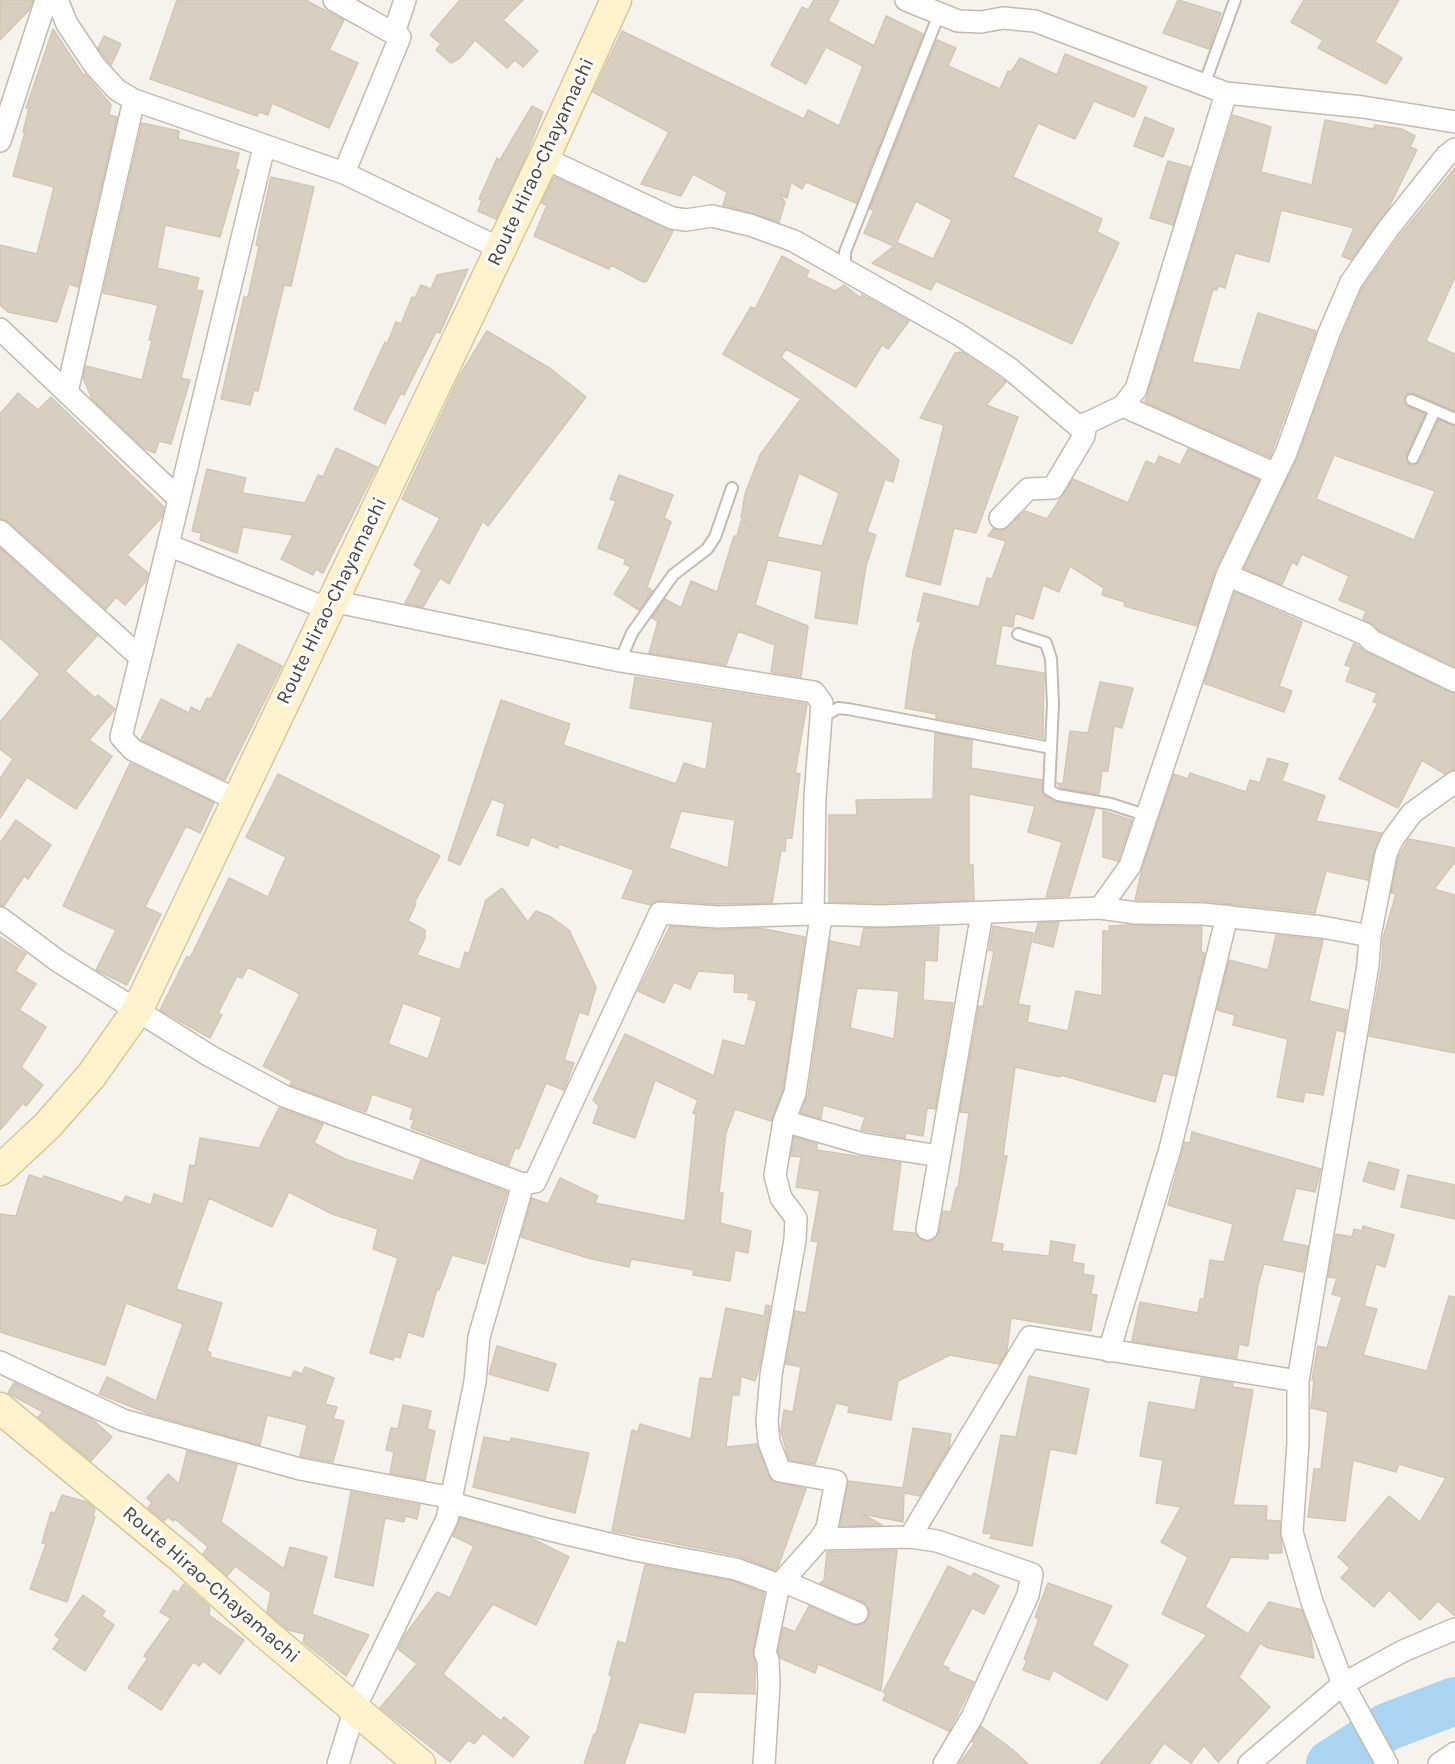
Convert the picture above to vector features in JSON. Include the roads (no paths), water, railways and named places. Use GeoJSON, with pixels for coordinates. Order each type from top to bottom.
{"type":"FeatureCollection","features":[{"type":"Feature","properties":{"kind":"main road","name":"Route Hirao-Chayamachi"},"geometry":{"type":"LineString","coordinates":[[0,1170],[47,1126],[91,1076],[137,1011],[501,249],[616,0]]}},
{"type":"Feature","properties":{"kind":"main road","name":"Route Hirao-Chayamachi"},"geometry":{"type":"LineString","coordinates":[[0,1408],[183,1559],[265,1633],[420,1764]]}},
{"type":"Feature","properties":{"kind":"street"},"geometry":{"type":"LineString","coordinates":[[2,127],[46,0]]}},
{"type":"Feature","properties":{"kind":"street"},"geometry":{"type":"LineString","coordinates":[[57,0],[66,24],[95,66],[117,90],[134,100],[344,173],[501,249]]}},
{"type":"Feature","properties":{"kind":"street"},"geometry":{"type":"LineString","coordinates":[[334,0],[400,37],[344,173]]}},
{"type":"Feature","properties":{"kind":"street"},"geometry":{"type":"LineString","coordinates":[[394,33],[405,0]]}},
{"type":"Feature","properties":{"kind":"street"},"geometry":{"type":"LineString","coordinates":[[906,0],[958,21],[1017,10],[1035,21],[1226,93],[1363,107],[1455,122]]}},
{"type":"Feature","properties":{"kind":"street"},"geometry":{"type":"LineString","coordinates":[[544,158],[672,218],[712,216],[750,225],[794,241],[958,334],[1000,363],[1079,427],[1123,406],[1136,389],[1226,93]]}},
{"type":"Feature","properties":{"kind":"street"},"geometry":{"type":"LineString","coordinates":[[66,392],[134,100]]}},
{"type":"Feature","properties":{"kind":"street"},"geometry":{"type":"LineString","coordinates":[[237,800],[133,750],[121,738],[264,147]]}},
{"type":"Feature","properties":{"kind":"street"},"geometry":{"type":"LineString","coordinates":[[1100,908],[1130,866],[1227,575],[1276,474],[1304,406],[1329,333],[1351,282],[1446,156],[1455,149]]}},
{"type":"Feature","properties":{"kind":"street"},"geometry":{"type":"LineString","coordinates":[[0,329],[178,498]]}},
{"type":"Feature","properties":{"kind":"street"},"geometry":{"type":"LineString","coordinates":[[1123,406],[1276,474]]}},
{"type":"Feature","properties":{"kind":"street"},"geometry":{"type":"LineString","coordinates":[[1000,518],[1028,489],[1053,488],[1084,436],[1086,423]]}},
{"type":"Feature","properties":{"kind":"street"},"geometry":{"type":"LineString","coordinates":[[0,531],[140,657]]}},
{"type":"Feature","properties":{"kind":"street"},"geometry":{"type":"LineString","coordinates":[[168,545],[330,605],[620,661],[814,693],[822,703],[815,797],[817,915],[795,1093],[784,1120],[775,1175],[781,1198],[796,1218],[795,1240],[771,1375],[767,1421],[769,1442],[780,1471],[836,1481],[827,1528],[781,1583],[765,1653],[768,1660],[769,1685],[764,1764]]}},
{"type":"Feature","properties":{"kind":"street"},"geometry":{"type":"LineString","coordinates":[[1227,575],[1365,634],[1372,640],[1455,681]]}},
{"type":"Feature","properties":{"kind":"street"},"geometry":{"type":"LineString","coordinates":[[1387,1764],[1346,1690],[1312,1602],[1292,1532],[1299,1443],[1298,1381],[1368,965],[1370,936],[1386,854],[1392,840],[1412,813],[1455,782]]}},
{"type":"Feature","properties":{"kind":"street"},"geometry":{"type":"LineString","coordinates":[[0,918],[58,961],[137,1011],[210,1056],[285,1096],[523,1184],[535,1182],[660,913],[718,917],[982,913],[1100,908],[1136,913],[1227,916],[1370,936]]}},
{"type":"Feature","properties":{"kind":"street"},"geometry":{"type":"LineString","coordinates":[[927,1229],[982,913]]}},
{"type":"Feature","properties":{"kind":"street"},"geometry":{"type":"LineString","coordinates":[[1109,1351],[1170,1149],[1227,916]]}},
{"type":"Feature","properties":{"kind":"street"},"geometry":{"type":"LineString","coordinates":[[784,1120],[863,1144],[939,1156]]}},
{"type":"Feature","properties":{"kind":"street"},"geometry":{"type":"LineString","coordinates":[[338,1764],[355,1708],[447,1519],[475,1382],[479,1337],[523,1184]]}},
{"type":"Feature","properties":{"kind":"street"},"geometry":{"type":"LineString","coordinates":[[910,1537],[1030,1337],[1298,1381]]}},
{"type":"Feature","properties":{"kind":"street"},"geometry":{"type":"LineString","coordinates":[[0,1362],[123,1420],[300,1469],[452,1501],[636,1550],[736,1569],[781,1583],[857,1613]]}},
{"type":"Feature","properties":{"kind":"street"},"geometry":{"type":"LineString","coordinates":[[820,1539],[910,1537],[937,1541],[1032,1574],[1028,1595],[972,1717],[944,1764]]}},
{"type":"Feature","properties":{"kind":"street"},"geometry":{"type":"LineString","coordinates":[[1249,1764],[1346,1690],[1403,1651],[1455,1629]]}},
{"type":"Feature","properties":{"kind":"street"},"geometry":{"type":"LineString","coordinates":[[1439,1764],[1455,1753]]}},
{"type":"Feature","properties":{"kind":"lane"},"geometry":{"type":"LineString","coordinates":[[1204,85],[1235,0]]}},
{"type":"Feature","properties":{"kind":"lane"},"geometry":{"type":"LineString","coordinates":[[845,269],[845,252],[939,14]]}},
{"type":"Feature","properties":{"kind":"lane"},"geometry":{"type":"LineString","coordinates":[[1411,400],[1455,418]]}},
{"type":"Feature","properties":{"kind":"lane"},"geometry":{"type":"LineString","coordinates":[[1413,458],[1435,410]]}},
{"type":"Feature","properties":{"kind":"lane"},"geometry":{"type":"LineString","coordinates":[[620,661],[632,633],[673,575],[707,549],[715,537],[732,488]]}},
{"type":"Feature","properties":{"kind":"lane"},"geometry":{"type":"LineString","coordinates":[[1018,634],[1046,643],[1051,659],[1053,704],[1049,790],[1053,793],[1111,804],[1148,816]]}},
{"type":"Feature","properties":{"kind":"lane"},"geometry":{"type":"LineString","coordinates":[[821,718],[838,708],[848,709],[1050,748]]}},
{"type":"Feature","properties":{"kind":"waterway"},"geometry":{"type":"LineString","coordinates":[[1330,1764],[1387,1727],[1455,1701]]}}]}
